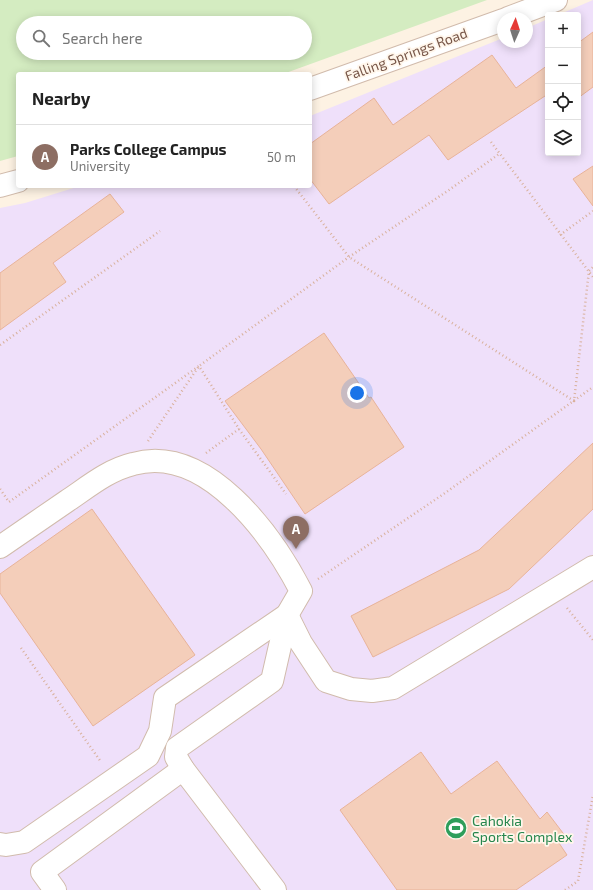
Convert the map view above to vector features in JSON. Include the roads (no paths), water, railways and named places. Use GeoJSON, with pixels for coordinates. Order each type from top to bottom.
{"type":"FeatureCollection","features":[{"type":"Feature","properties":{"kind":"street"},"geometry":{"type":"LineString","coordinates":[[524,12],[556,0]]}},
{"type":"Feature","properties":{"kind":"street","name":"Falling Springs Road"},"geometry":{"type":"LineString","coordinates":[[312,88],[497,22]]}},
{"type":"Feature","properties":{"kind":"street"},"geometry":{"type":"LineString","coordinates":[[0,186],[16,182]]}},
{"type":"Feature","properties":{"kind":"street"},"geometry":{"type":"LineString","coordinates":[[0,547],[102,477],[133,464],[163,460],[188,466],[212,482],[245,509],[288,566],[301,591],[287,615],[272,681],[177,748],[176,757],[183,769],[275,890]]}},
{"type":"Feature","properties":{"kind":"street"},"geometry":{"type":"LineString","coordinates":[[287,615],[302,643],[326,681],[351,689],[372,691],[393,688],[593,567]]}},
{"type":"Feature","properties":{"kind":"street"},"geometry":{"type":"LineString","coordinates":[[0,844],[6,845],[24,842],[148,756],[160,730],[165,698],[287,615]]}},
{"type":"Feature","properties":{"kind":"street"},"geometry":{"type":"LineString","coordinates":[[42,872],[183,769]]}},
{"type":"Feature","properties":{"kind":"street"},"geometry":{"type":"LineString","coordinates":[[114,780],[136,804]]}},
{"type":"Feature","properties":{"kind":"street"},"geometry":{"type":"LineString","coordinates":[[68,811],[90,837]]}},
{"type":"Feature","properties":{"kind":"street"},"geometry":{"type":"LineString","coordinates":[[24,842],[55,890]]}},
{"type":"Feature","properties":{"kind":"place","name":"Parks College Campus"},"geometry":{"type":"Point","coordinates":[296,549]}},
{"type":"Feature","properties":{"kind":"place","name":"Cahokia Sports Complex"},"geometry":{"type":"Point","coordinates":[456,828]}}]}
